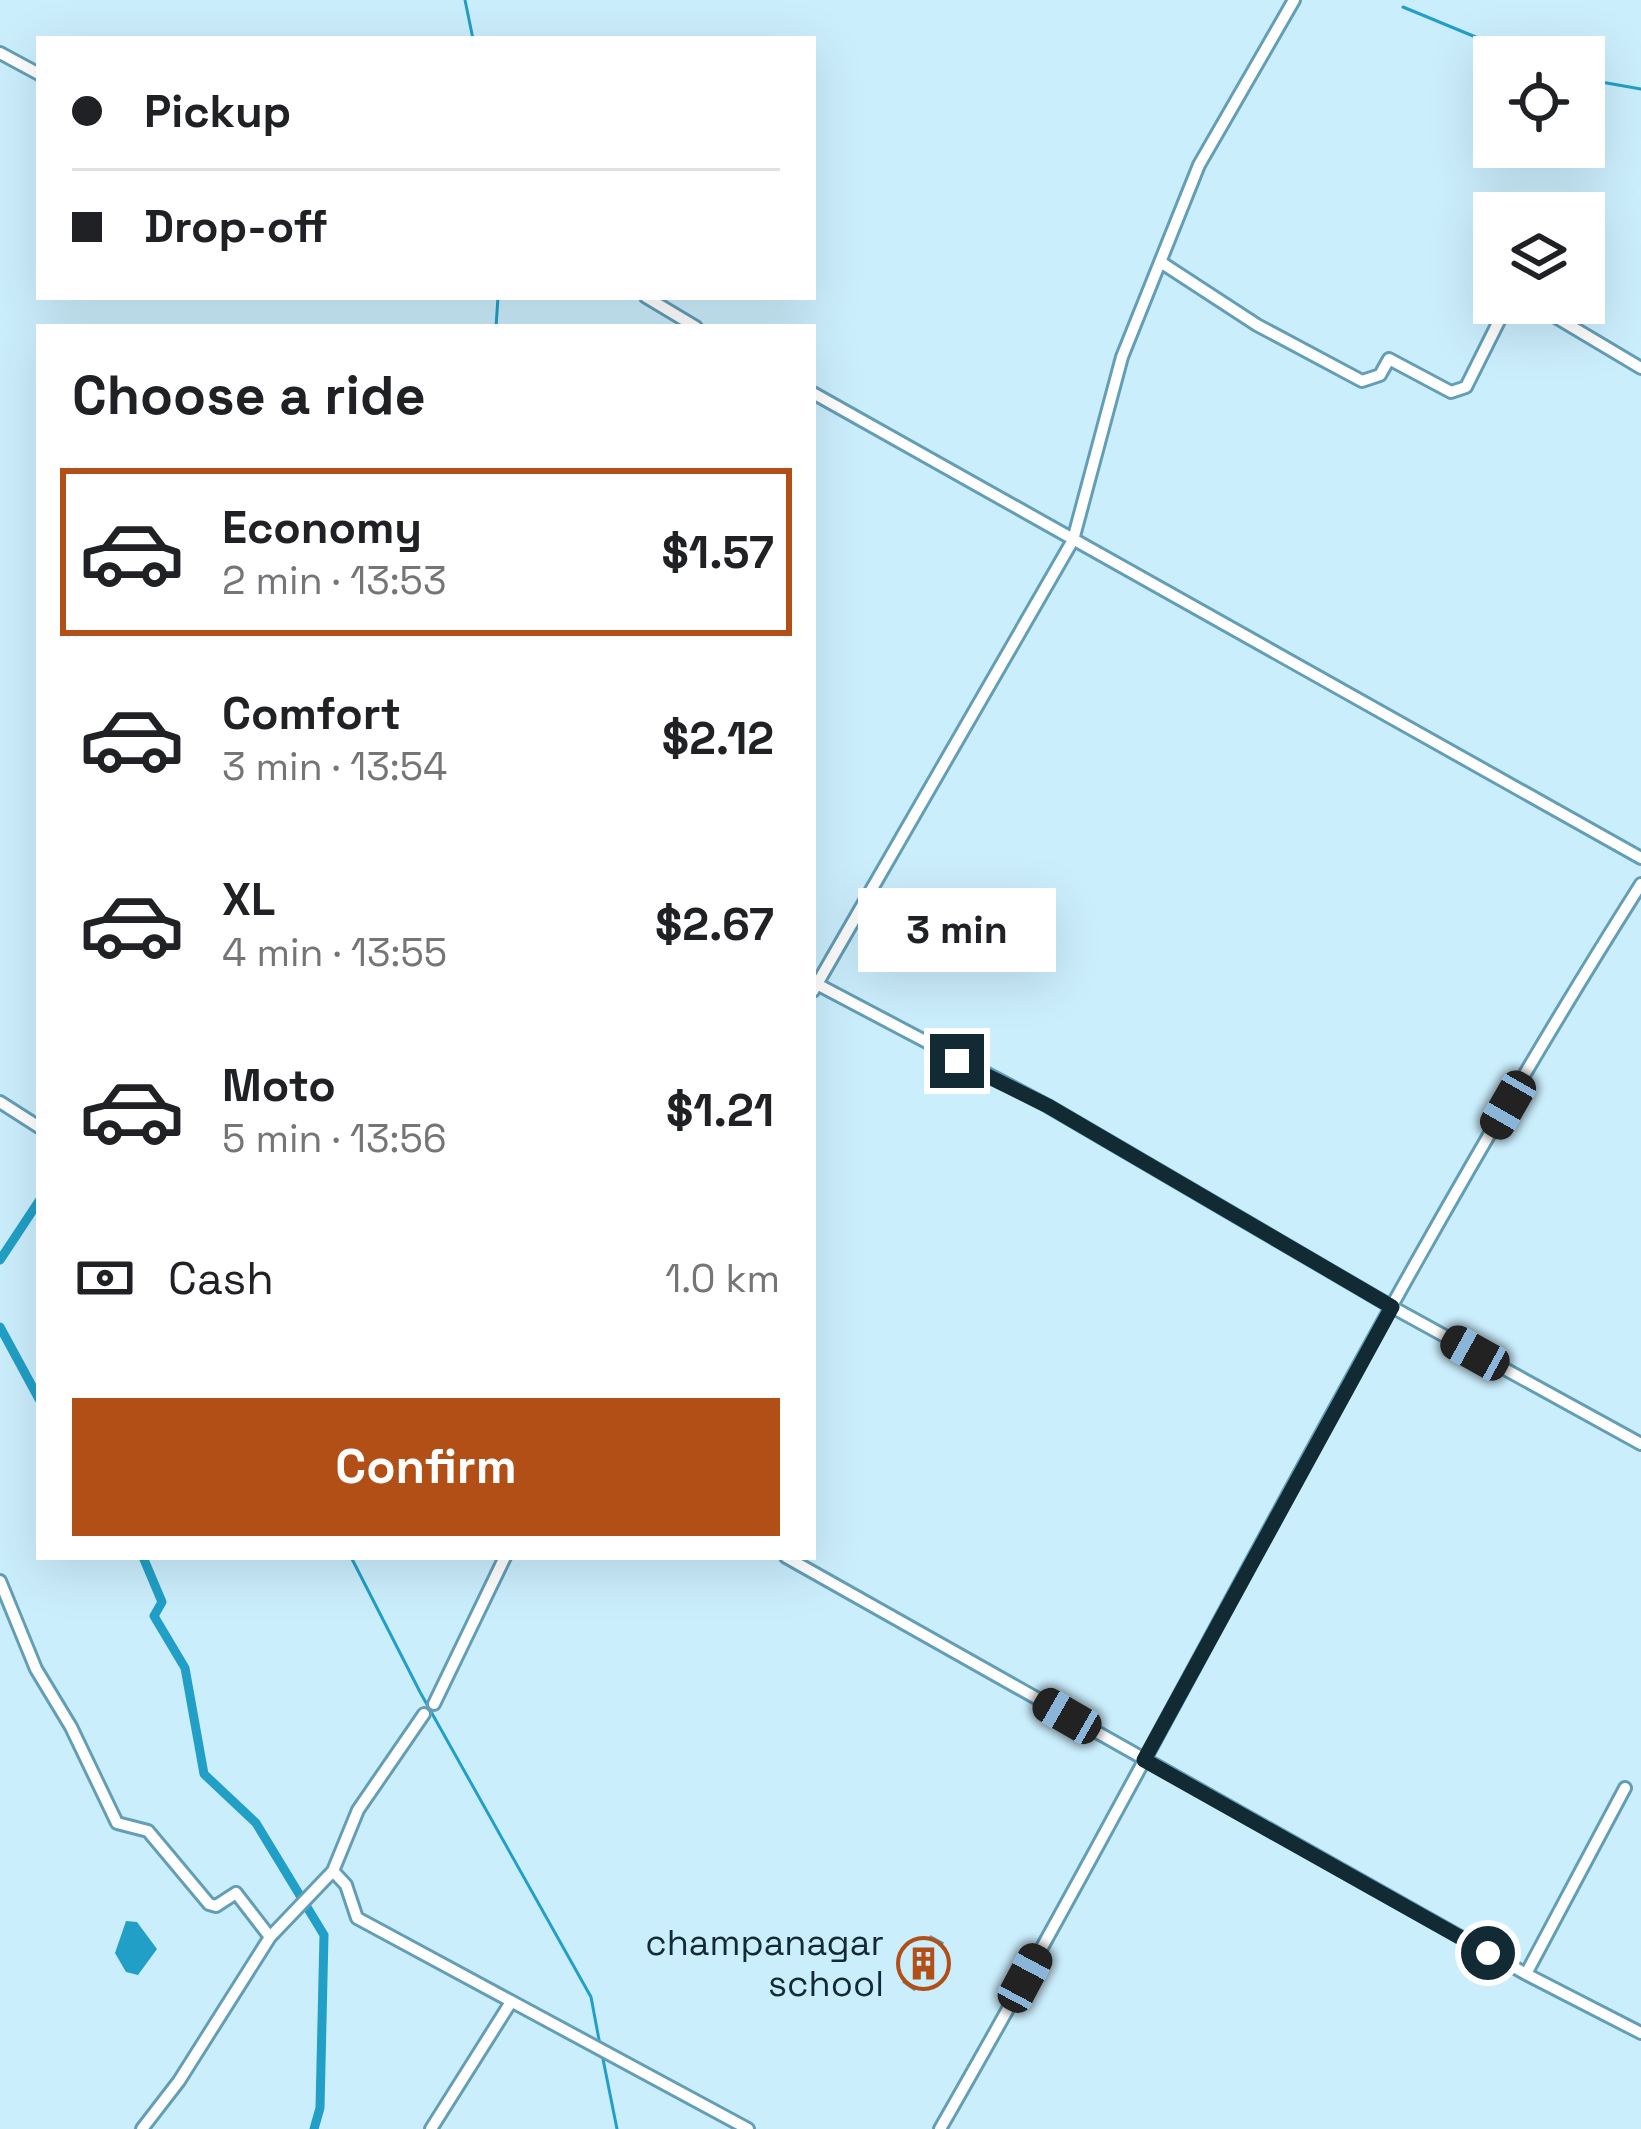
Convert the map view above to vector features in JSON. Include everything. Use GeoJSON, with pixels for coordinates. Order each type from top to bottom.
{"type":"FeatureCollection","features":[{"type":"Feature","properties":{"kind":"street"},"geometry":{"type":"LineString","coordinates":[[816,983],[1073,541],[1122,357],[1199,165],[1294,0]]}},
{"type":"Feature","properties":{"kind":"street"},"geometry":{"type":"LineString","coordinates":[[0,53],[36,72]]}},
{"type":"Feature","properties":{"kind":"street"},"geometry":{"type":"LineString","coordinates":[[1162,262],[1256,325],[1362,381],[1380,374],[1389,359],[1451,392],[1466,387],[1498,324]]}},
{"type":"Feature","properties":{"kind":"street"},"geometry":{"type":"LineString","coordinates":[[651,300],[690,324]]}},
{"type":"Feature","properties":{"kind":"street"},"geometry":{"type":"LineString","coordinates":[[1567,324],[1641,368]]}},
{"type":"Feature","properties":{"kind":"street"},"geometry":{"type":"LineString","coordinates":[[816,395],[1641,858]]}},
{"type":"Feature","properties":{"kind":"street"},"geometry":{"type":"LineString","coordinates":[[940,2129],[1392,1307],[1578,983],[1641,884]]}},
{"type":"Feature","properties":{"kind":"street"},"geometry":{"type":"LineString","coordinates":[[816,987],[1048,1106],[1392,1307],[1641,1444]]}},
{"type":"Feature","properties":{"kind":"street"},"geometry":{"type":"LineString","coordinates":[[0,1102],[36,1125]]}},
{"type":"Feature","properties":{"kind":"street"},"geometry":{"type":"LineString","coordinates":[[434,1704],[504,1560]]}},
{"type":"Feature","properties":{"kind":"street"},"geometry":{"type":"LineString","coordinates":[[791,1560],[1526,1974],[1641,2033]]}},
{"type":"Feature","properties":{"kind":"street"},"geometry":{"type":"LineString","coordinates":[[0,1581],[36,1669],[71,1727],[117,1823],[148,1831],[209,1904],[216,1906],[236,1894],[243,1898],[270,1937]]}},
{"type":"Feature","properties":{"kind":"street"},"geometry":{"type":"LineString","coordinates":[[142,2129],[270,1937],[333,1871],[358,1810],[424,1714]]}},
{"type":"Feature","properties":{"kind":"street"},"geometry":{"type":"LineString","coordinates":[[1526,1974],[1625,1788]]}},
{"type":"Feature","properties":{"kind":"street"},"geometry":{"type":"LineString","coordinates":[[333,1871],[346,1885],[357,1918],[748,2129]]}},
{"type":"Feature","properties":{"kind":"street"},"geometry":{"type":"LineString","coordinates":[[430,2129],[511,2002]]}},
{"type":"Feature","properties":{"kind":"water"},"geometry":{"type":"Polygon","coordinates":[[[126,1921],[137,1922],[157,1949],[138,1975],[126,1972],[115,1953],[126,1921]]]}},
{"type":"Feature","properties":{"kind":"building","name":"champanagar school"},"geometry":{"type":"Polygon","coordinates":[[[931,1937],[942,1943],[914,1989],[904,1982],[931,1937]]]}},
{"type":"Feature","properties":{"kind":"waterway"},"geometry":{"type":"LineString","coordinates":[[465,0],[472,36]]}},
{"type":"Feature","properties":{"kind":"waterway"},"geometry":{"type":"LineString","coordinates":[[1403,7],[1473,36]]}},
{"type":"Feature","properties":{"kind":"waterway"},"geometry":{"type":"LineString","coordinates":[[1605,83],[1641,89]]}},
{"type":"Feature","properties":{"kind":"waterway"},"geometry":{"type":"LineString","coordinates":[[496,324],[498,300]]}},
{"type":"Feature","properties":{"kind":"waterway"},"geometry":{"type":"LineString","coordinates":[[0,1260],[36,1206]]}},
{"type":"Feature","properties":{"kind":"waterway"},"geometry":{"type":"LineString","coordinates":[[0,1327],[36,1393]]}},
{"type":"Feature","properties":{"kind":"waterway"},"geometry":{"type":"LineString","coordinates":[[144,1560],[162,1602],[154,1616],[185,1668],[204,1774],[256,1823],[324,1935],[320,2108],[314,2129]]}},
{"type":"Feature","properties":{"kind":"waterway"},"geometry":{"type":"LineString","coordinates":[[353,1560],[420,1692],[591,1997],[600,2045]]}},
{"type":"Feature","properties":{"kind":"waterway"},"geometry":{"type":"LineString","coordinates":[[602,2054],[617,2129]]}},
{"type":"Feature","properties":{"kind":"place","name":"champanagar school"},"geometry":{"type":"Point","coordinates":[923,1963]}},
{"type":"Feature","properties":{"kind":"route"},"geometry":{"type":"LineString","coordinates":[[957,1061],[1048,1106],[1392,1307],[1144,1760],[1488,1953]]}}]}
